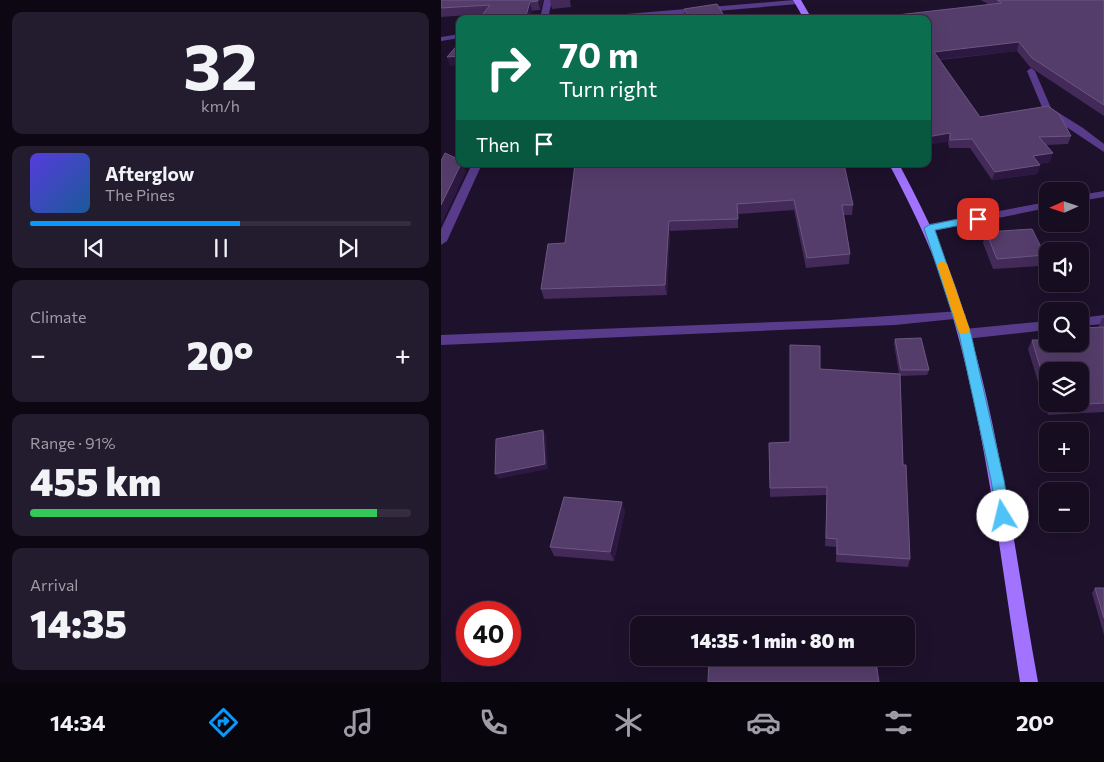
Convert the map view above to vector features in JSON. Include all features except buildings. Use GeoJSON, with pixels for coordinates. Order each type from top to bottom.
{"type":"FeatureCollection","features":[{"type":"Feature","properties":{"kind":"street"},"geometry":{"type":"LineString","coordinates":[[546,15],[548,0]]}},
{"type":"Feature","properties":{"kind":"street"},"geometry":{"type":"LineString","coordinates":[[636,15],[798,1],[806,15]]}},
{"type":"Feature","properties":{"kind":"street"},"geometry":{"type":"LineString","coordinates":[[441,39],[456,37]]}},
{"type":"Feature","properties":{"kind":"street"},"geometry":{"type":"LineString","coordinates":[[1031,71],[1047,110],[1080,130],[1104,150]]}},
{"type":"Feature","properties":{"kind":"street"},"geometry":{"type":"LineString","coordinates":[[441,240],[476,167]]}},
{"type":"Feature","properties":{"kind":"street"},"geometry":{"type":"LineString","coordinates":[[896,167],[929,228],[965,334],[998,480],[1029,682]]}},
{"type":"Feature","properties":{"kind":"street"},"geometry":{"type":"LineString","coordinates":[[1089,196],[1104,194]]}},
{"type":"Feature","properties":{"kind":"street"},"geometry":{"type":"LineString","coordinates":[[929,228],[1039,207]]}},
{"type":"Feature","properties":{"kind":"street"},"geometry":{"type":"LineString","coordinates":[[441,340],[518,335],[692,332],[905,320],[960,315]]}},
{"type":"Feature","properties":{"kind":"street"},"geometry":{"type":"LineString","coordinates":[[1089,321],[1104,319]]}},
{"type":"Feature","properties":{"kind":"street"},"geometry":{"type":"LineString","coordinates":[[965,334],[1039,326]]}},
{"type":"Feature","properties":{"kind":"slow traffic"},"geometry":{"type":"LineString","coordinates":[[942,264],[964,330]]}},
{"type":"Feature","properties":{"kind":"route"},"geometry":{"type":"LineString","coordinates":[[978,219],[929,228],[965,334],[998,480],[1003,516]]}}]}
